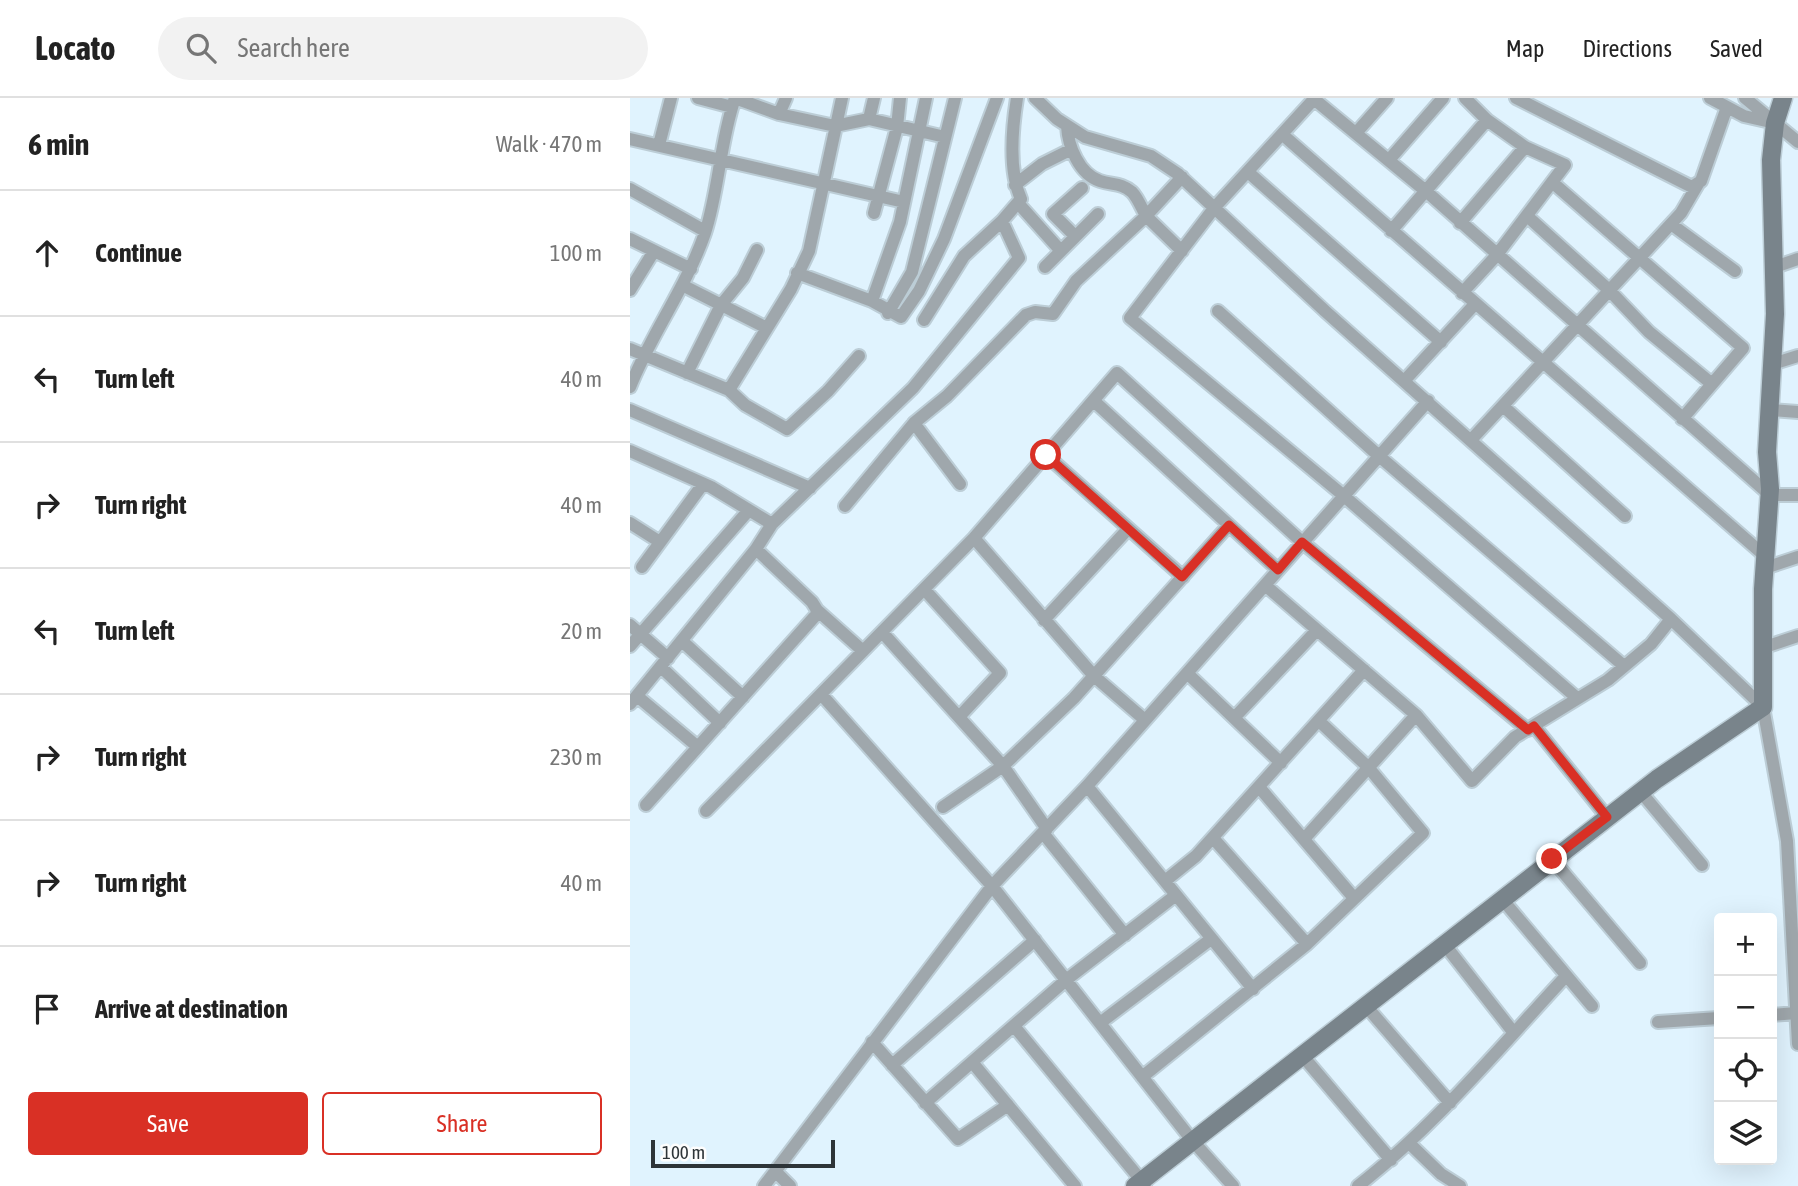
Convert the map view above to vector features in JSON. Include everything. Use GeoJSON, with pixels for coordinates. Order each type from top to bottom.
{"type":"FeatureCollection","features":[{"type":"Feature","properties":{"kind":"street"},"geometry":{"type":"LineString","coordinates":[[659,145],[671,98]]}},
{"type":"Feature","properties":{"kind":"street"},"geometry":{"type":"LineString","coordinates":[[698,98],[734,101],[835,126],[869,119],[946,136]]}},
{"type":"Feature","properties":{"kind":"street"},"geometry":{"type":"LineString","coordinates":[[779,114],[786,98]]}},
{"type":"Feature","properties":{"kind":"street"},"geometry":{"type":"LineString","coordinates":[[729,390],[810,251],[842,98]]}},
{"type":"Feature","properties":{"kind":"street"},"geometry":{"type":"LineString","coordinates":[[869,119],[874,98]]}},
{"type":"Feature","properties":{"kind":"street"},"geometry":{"type":"LineString","coordinates":[[874,213],[897,127],[900,98]]}},
{"type":"Feature","properties":{"kind":"street"},"geometry":{"type":"LineString","coordinates":[[872,301],[904,202],[926,98]]}},
{"type":"Feature","properties":{"kind":"street"},"geometry":{"type":"LineString","coordinates":[[888,313],[912,272],[955,98]]}},
{"type":"Feature","properties":{"kind":"street"},"geometry":{"type":"LineString","coordinates":[[797,273],[872,301],[888,313],[901,317],[919,291],[971,174],[997,98]]}},
{"type":"Feature","properties":{"kind":"street"},"geometry":{"type":"LineString","coordinates":[[924,320],[964,256],[1002,221],[1021,199],[1015,185],[1017,98]]}},
{"type":"Feature","properties":{"kind":"street"},"geometry":{"type":"LineString","coordinates":[[1035,98],[1067,126],[1085,137],[1150,156],[1182,177],[1325,311],[1671,619],[1763,707]]}},
{"type":"Feature","properties":{"kind":"street"},"geometry":{"type":"LineString","coordinates":[[1577,698],[1344,496],[1130,318],[1215,207],[1315,98],[1427,192],[1496,256],[1770,495],[1798,495]]}},
{"type":"Feature","properties":{"kind":"street"},"geometry":{"type":"LineString","coordinates":[[1356,133],[1387,98]]}},
{"type":"Feature","properties":{"kind":"street"},"geometry":{"type":"LineString","coordinates":[[1388,160],[1443,98]]}},
{"type":"Feature","properties":{"kind":"street"},"geometry":{"type":"LineString","coordinates":[[1462,293],[1496,256],[1565,165],[1525,147],[1487,120],[1465,98]]}},
{"type":"Feature","properties":{"kind":"street"},"geometry":{"type":"LineString","coordinates":[[1516,98],[1686,187],[1698,184]]}},
{"type":"Feature","properties":{"kind":"street"},"geometry":{"type":"LineString","coordinates":[[1710,98],[1744,116],[1775,123]]}},
{"type":"Feature","properties":{"kind":"street"},"geometry":{"type":"LineString","coordinates":[[1745,98],[1798,142]]}},
{"type":"Feature","properties":{"kind":"street"},"geometry":{"type":"LineString","coordinates":[[1783,98],[1775,123],[1771,160],[1775,267],[1771,410],[1767,452],[1770,495],[1762,648],[1763,707],[1793,844],[1798,1044]]}},
{"type":"Feature","properties":{"kind":"street"},"geometry":{"type":"LineString","coordinates":[[630,387],[644,355],[691,269],[705,231],[734,101]]}},
{"type":"Feature","properties":{"kind":"street"},"geometry":{"type":"LineString","coordinates":[[1471,440],[1671,223],[1698,184],[1727,107]]}},
{"type":"Feature","properties":{"kind":"street"},"geometry":{"type":"LineString","coordinates":[[1391,231],[1487,120]]}},
{"type":"Feature","properties":{"kind":"street"},"geometry":{"type":"LineString","coordinates":[[1067,126],[1070,150],[1100,181],[1119,184],[1133,193],[1146,216],[1182,251]]}},
{"type":"Feature","properties":{"kind":"street"},"geometry":{"type":"LineString","coordinates":[[1283,135],[1765,562]]}},
{"type":"Feature","properties":{"kind":"street"},"geometry":{"type":"LineString","coordinates":[[630,139],[904,202]]}},
{"type":"Feature","properties":{"kind":"street"},"geometry":{"type":"LineString","coordinates":[[1460,223],[1525,147]]}},
{"type":"Feature","properties":{"kind":"street"},"geometry":{"type":"LineString","coordinates":[[1015,185],[1042,164],[1070,150]]}},
{"type":"Feature","properties":{"kind":"street"},"geometry":{"type":"LineString","coordinates":[[1248,172],[1441,342]]}},
{"type":"Feature","properties":{"kind":"street"},"geometry":{"type":"LineString","coordinates":[[845,506],[914,423],[947,396],[1026,315],[1031,312],[1053,314],[1059,309],[1076,281],[1146,216],[1182,177]]}},
{"type":"Feature","properties":{"kind":"street"},"geometry":{"type":"LineString","coordinates":[[1552,182],[1743,348],[1682,419]]}},
{"type":"Feature","properties":{"kind":"street"},"geometry":{"type":"LineString","coordinates":[[1074,235],[1052,214],[1082,188]]}},
{"type":"Feature","properties":{"kind":"street"},"geometry":{"type":"LineString","coordinates":[[630,189],[705,231]]}},
{"type":"Feature","properties":{"kind":"street"},"geometry":{"type":"LineString","coordinates":[[1018,203],[1060,250]]}},
{"type":"Feature","properties":{"kind":"street"},"geometry":{"type":"LineString","coordinates":[[1045,267],[1074,235],[1098,214]]}},
{"type":"Feature","properties":{"kind":"street"},"geometry":{"type":"LineString","coordinates":[[1527,216],[1609,290],[1649,332],[1712,384]]}},
{"type":"Feature","properties":{"kind":"street"},"geometry":{"type":"LineString","coordinates":[[698,747],[633,700],[756,549],[772,524],[913,388],[1018,258],[1002,221]]}},
{"type":"Feature","properties":{"kind":"street"},"geometry":{"type":"LineString","coordinates":[[1671,223],[1735,271]]}},
{"type":"Feature","properties":{"kind":"street"},"geometry":{"type":"LineString","coordinates":[[630,239],[691,269]]}},
{"type":"Feature","properties":{"kind":"street"},"geometry":{"type":"LineString","coordinates":[[687,373],[722,305],[743,278],[757,250]]}},
{"type":"Feature","properties":{"kind":"street"},"geometry":{"type":"LineString","coordinates":[[630,290],[654,251]]}},
{"type":"Feature","properties":{"kind":"street"},"geometry":{"type":"LineString","coordinates":[[1775,267],[1798,259]]}},
{"type":"Feature","properties":{"kind":"street"},"geometry":{"type":"LineString","coordinates":[[682,285],[767,328]]}},
{"type":"Feature","properties":{"kind":"street"},"geometry":{"type":"LineString","coordinates":[[1405,380],[1475,304]]}},
{"type":"Feature","properties":{"kind":"street"},"geometry":{"type":"LineString","coordinates":[[1218,310],[1379,456],[1624,666]]}},
{"type":"Feature","properties":{"kind":"street"},"geometry":{"type":"LineString","coordinates":[[630,349],[729,390],[745,405],[787,429],[828,391],[859,356]]}},
{"type":"Feature","properties":{"kind":"street"},"geometry":{"type":"LineString","coordinates":[[1772,364],[1798,356]]}},
{"type":"Feature","properties":{"kind":"street"},"geometry":{"type":"LineString","coordinates":[[706,811],[974,538],[1095,402],[1117,373],[1302,542],[1531,728],[1607,817]]}},
{"type":"Feature","properties":{"kind":"street"},"geometry":{"type":"LineString","coordinates":[[764,1186],[992,886],[1087,786],[1428,401]]}},
{"type":"Feature","properties":{"kind":"street"},"geometry":{"type":"LineString","coordinates":[[1095,402],[1278,570]]}},
{"type":"Feature","properties":{"kind":"street"},"geometry":{"type":"LineString","coordinates":[[1503,406],[1625,516]]}},
{"type":"Feature","properties":{"kind":"street"},"geometry":{"type":"LineString","coordinates":[[630,410],[810,488]]}},
{"type":"Feature","properties":{"kind":"street"},"geometry":{"type":"LineString","coordinates":[[1771,410],[1798,412]]}},
{"type":"Feature","properties":{"kind":"street"},"geometry":{"type":"LineString","coordinates":[[914,423],[960,484]]}},
{"type":"Feature","properties":{"kind":"street"},"geometry":{"type":"LineString","coordinates":[[630,451],[703,484],[772,524]]}},
{"type":"Feature","properties":{"kind":"street"},"geometry":{"type":"LineString","coordinates":[[1046,455],[1182,577]]}},
{"type":"Feature","properties":{"kind":"street"},"geometry":{"type":"LineString","coordinates":[[642,567],[703,484]]}},
{"type":"Feature","properties":{"kind":"street"},"geometry":{"type":"LineString","coordinates":[[630,646],[635,630],[749,510]]}},
{"type":"Feature","properties":{"kind":"street"},"geometry":{"type":"LineString","coordinates":[[630,523],[660,542]]}},
{"type":"Feature","properties":{"kind":"street"},"geometry":{"type":"LineString","coordinates":[[943,807],[1003,766],[1094,676],[1229,525]]}},
{"type":"Feature","properties":{"kind":"street"},"geometry":{"type":"LineString","coordinates":[[1044,620],[1128,529]]}},
{"type":"Feature","properties":{"kind":"street"},"geometry":{"type":"LineString","coordinates":[[974,538],[1094,676],[1145,720]]}},
{"type":"Feature","properties":{"kind":"street"},"geometry":{"type":"LineString","coordinates":[[756,549],[863,651]]}},
{"type":"Feature","properties":{"kind":"street"},"geometry":{"type":"LineString","coordinates":[[1765,562],[1798,557]]}},
{"type":"Feature","properties":{"kind":"street"},"geometry":{"type":"LineString","coordinates":[[1265,584],[1416,715],[1472,780],[1515,737],[1624,666],[1651,644],[1671,619]]}},
{"type":"Feature","properties":{"kind":"street"},"geometry":{"type":"LineString","coordinates":[[924,589],[1000,673],[959,717]]}},
{"type":"Feature","properties":{"kind":"street"},"geometry":{"type":"LineString","coordinates":[[646,804],[813,620],[817,610]]}},
{"type":"Feature","properties":{"kind":"street"},"geometry":{"type":"LineString","coordinates":[[635,630],[720,723]]}},
{"type":"Feature","properties":{"kind":"street"},"geometry":{"type":"LineString","coordinates":[[1234,718],[1317,630]]}},
{"type":"Feature","properties":{"kind":"street"},"geometry":{"type":"LineString","coordinates":[[882,632],[1003,766],[1045,831],[1125,935]]}},
{"type":"Feature","properties":{"kind":"street"},"geometry":{"type":"LineString","coordinates":[[1762,648],[1798,636]]}},
{"type":"Feature","properties":{"kind":"street"},"geometry":{"type":"LineString","coordinates":[[682,641],[743,697]]}},
{"type":"Feature","properties":{"kind":"street"},"geometry":{"type":"LineString","coordinates":[[1165,881],[1213,838],[1364,670]]}},
{"type":"Feature","properties":{"kind":"street"},"geometry":{"type":"LineString","coordinates":[[1187,673],[1281,763]]}},
{"type":"Feature","properties":{"kind":"street"},"geometry":{"type":"LineString","coordinates":[[821,694],[992,886],[1191,1139],[1233,1186]]}},
{"type":"Feature","properties":{"kind":"street"},"geometry":{"type":"LineString","coordinates":[[1014,1026],[1141,1184],[1191,1139],[1445,945],[1640,791],[1763,707]]}},
{"type":"Feature","properties":{"kind":"street"},"geometry":{"type":"LineString","coordinates":[[1304,839],[1416,715]]}},
{"type":"Feature","properties":{"kind":"street"},"geometry":{"type":"LineString","coordinates":[[1142,1077],[1307,944],[1423,833],[1368,768],[1319,720]]}},
{"type":"Feature","properties":{"kind":"street"},"geometry":{"type":"LineString","coordinates":[[1087,786],[1253,989]]}},
{"type":"Feature","properties":{"kind":"street"},"geometry":{"type":"LineString","coordinates":[[1259,787],[1354,898]]}},
{"type":"Feature","properties":{"kind":"street"},"geometry":{"type":"LineString","coordinates":[[1640,791],[1702,864]]}},
{"type":"Feature","properties":{"kind":"street"},"geometry":{"type":"LineString","coordinates":[[1213,838],[1307,944]]}},
{"type":"Feature","properties":{"kind":"street"},"geometry":{"type":"LineString","coordinates":[[1552,859],[1640,962]]}},
{"type":"Feature","properties":{"kind":"street"},"geometry":{"type":"LineString","coordinates":[[925,1103],[1066,980],[1176,895]]}},
{"type":"Feature","properties":{"kind":"street"},"geometry":{"type":"LineString","coordinates":[[1502,899],[1592,1006]]}},
{"type":"Feature","properties":{"kind":"street"},"geometry":{"type":"LineString","coordinates":[[1100,1023],[1211,939]]}},
{"type":"Feature","properties":{"kind":"street"},"geometry":{"type":"LineString","coordinates":[[892,1065],[1035,940]]}},
{"type":"Feature","properties":{"kind":"street"},"geometry":{"type":"LineString","coordinates":[[1445,945],[1514,1032]]}},
{"type":"Feature","properties":{"kind":"street"},"geometry":{"type":"LineString","coordinates":[[1358,1186],[1391,1160],[1450,1103],[1566,976]]}},
{"type":"Feature","properties":{"kind":"street"},"geometry":{"type":"LineString","coordinates":[[1366,1006],[1450,1103]]}},
{"type":"Feature","properties":{"kind":"street"},"geometry":{"type":"LineString","coordinates":[[1777,1015],[1796,1013]]}},
{"type":"Feature","properties":{"kind":"street"},"geometry":{"type":"LineString","coordinates":[[1658,1022],[1714,1018]]}},
{"type":"Feature","properties":{"kind":"street"},"geometry":{"type":"LineString","coordinates":[[872,1042],[958,1139],[1008,1105]]}},
{"type":"Feature","properties":{"kind":"street"},"geometry":{"type":"LineString","coordinates":[[1301,1054],[1391,1160]]}},
{"type":"Feature","properties":{"kind":"street"},"geometry":{"type":"LineString","coordinates":[[972,1062],[1076,1186]]}},
{"type":"Feature","properties":{"kind":"street"},"geometry":{"type":"LineString","coordinates":[[1409,1143],[1441,1174],[1460,1186]]}},
{"type":"Feature","properties":{"kind":"street"},"geometry":{"type":"LineString","coordinates":[[775,1171],[790,1186]]}},
{"type":"Feature","properties":{"kind":"route"},"geometry":{"type":"LineString","coordinates":[[1046,455],[1182,577],[1229,525],[1278,570],[1302,542],[1528,730],[1534,726],[1607,817],[1552,859]]}}]}
